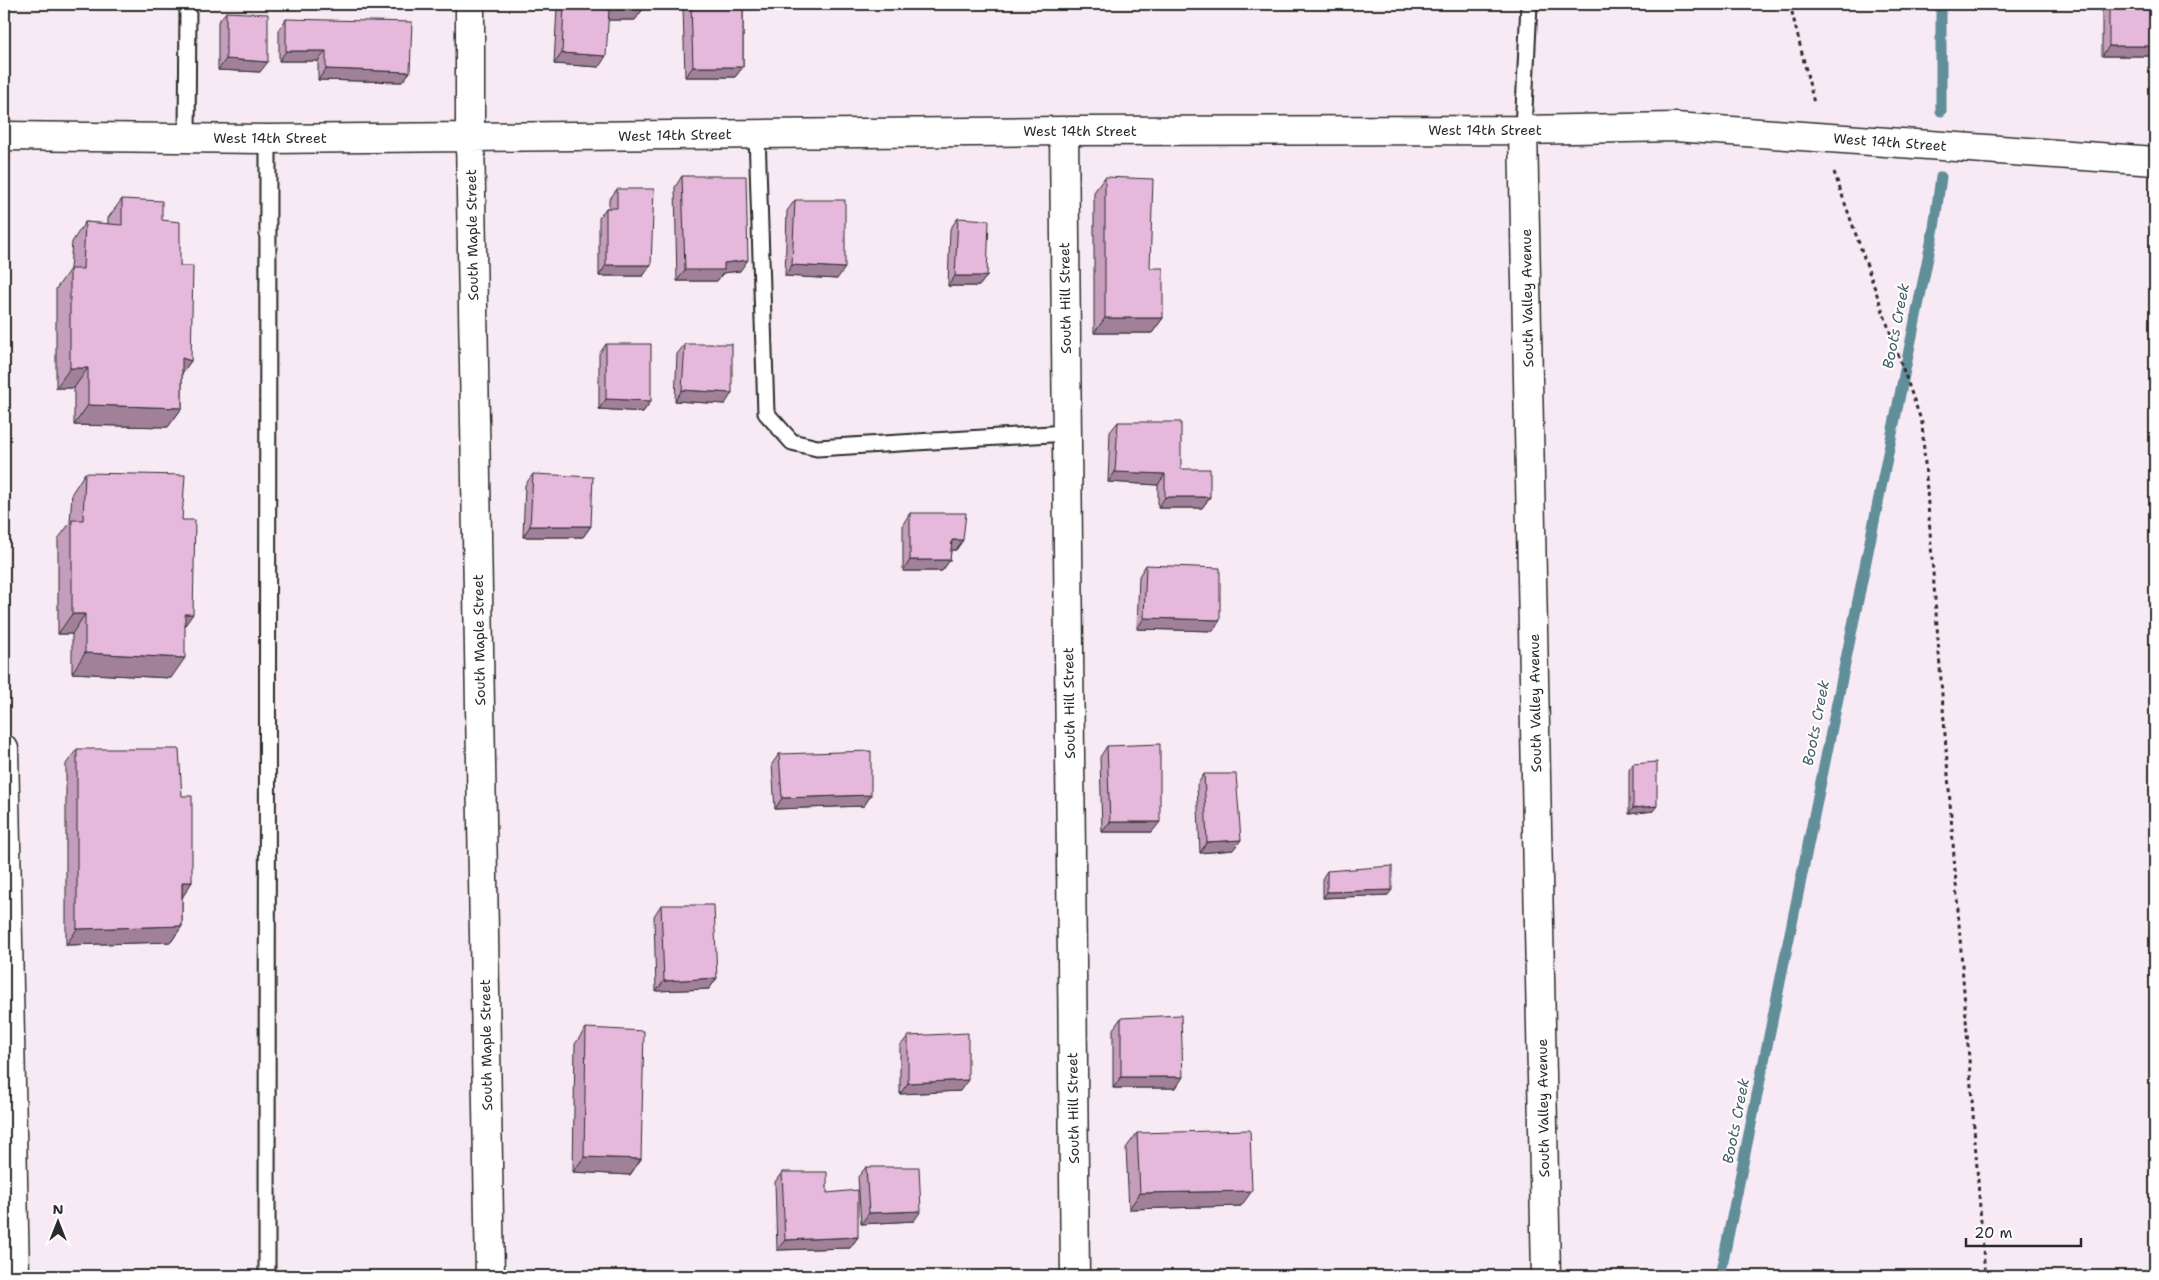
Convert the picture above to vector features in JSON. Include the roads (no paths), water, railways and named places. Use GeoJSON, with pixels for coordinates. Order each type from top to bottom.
{"type":"FeatureCollection","features":[{"type":"Feature","properties":{"kind":"street","name":"South Maple Street"},"geometry":{"type":"LineString","coordinates":[[470,4],[470,137],[490,1276]]}},
{"type":"Feature","properties":{"kind":"street","name":"West 14th Street"},"geometry":{"type":"LineString","coordinates":[[4,136],[268,139],[1064,130],[1523,130],[1675,127],[2155,161]]}},
{"type":"Feature","properties":{"kind":"street","name":"South Hill Street"},"geometry":{"type":"LineString","coordinates":[[1064,130],[1075,1276]]}},
{"type":"Feature","properties":{"kind":"street","name":"South Valley Avenue"},"geometry":{"type":"LineString","coordinates":[[1523,130],[1546,1276]]}},
{"type":"Feature","properties":{"kind":"street"},"geometry":{"type":"LineString","coordinates":[[4,749],[15,1276]]}},
{"type":"Feature","properties":{"kind":"lane"},"geometry":{"type":"LineString","coordinates":[[187,138],[188,4]]}},
{"type":"Feature","properties":{"kind":"lane"},"geometry":{"type":"LineString","coordinates":[[1523,130],[1529,4]]}},
{"type":"Feature","properties":{"kind":"lane"},"geometry":{"type":"LineString","coordinates":[[757,134],[766,412],[792,442],[817,448],[1067,433]]}},
{"type":"Feature","properties":{"kind":"lane"},"geometry":{"type":"LineString","coordinates":[[267,1276],[268,139]]}},
{"type":"Feature","properties":{"kind":"waterway","name":"Boots Creek"},"geometry":{"type":"LineString","coordinates":[[1941,4],[1941,111]]}},
{"type":"Feature","properties":{"kind":"waterway","name":"Boots Creek"},"geometry":{"type":"LineString","coordinates":[[1720,1276],[1934,228],[1941,177]]}}]}
